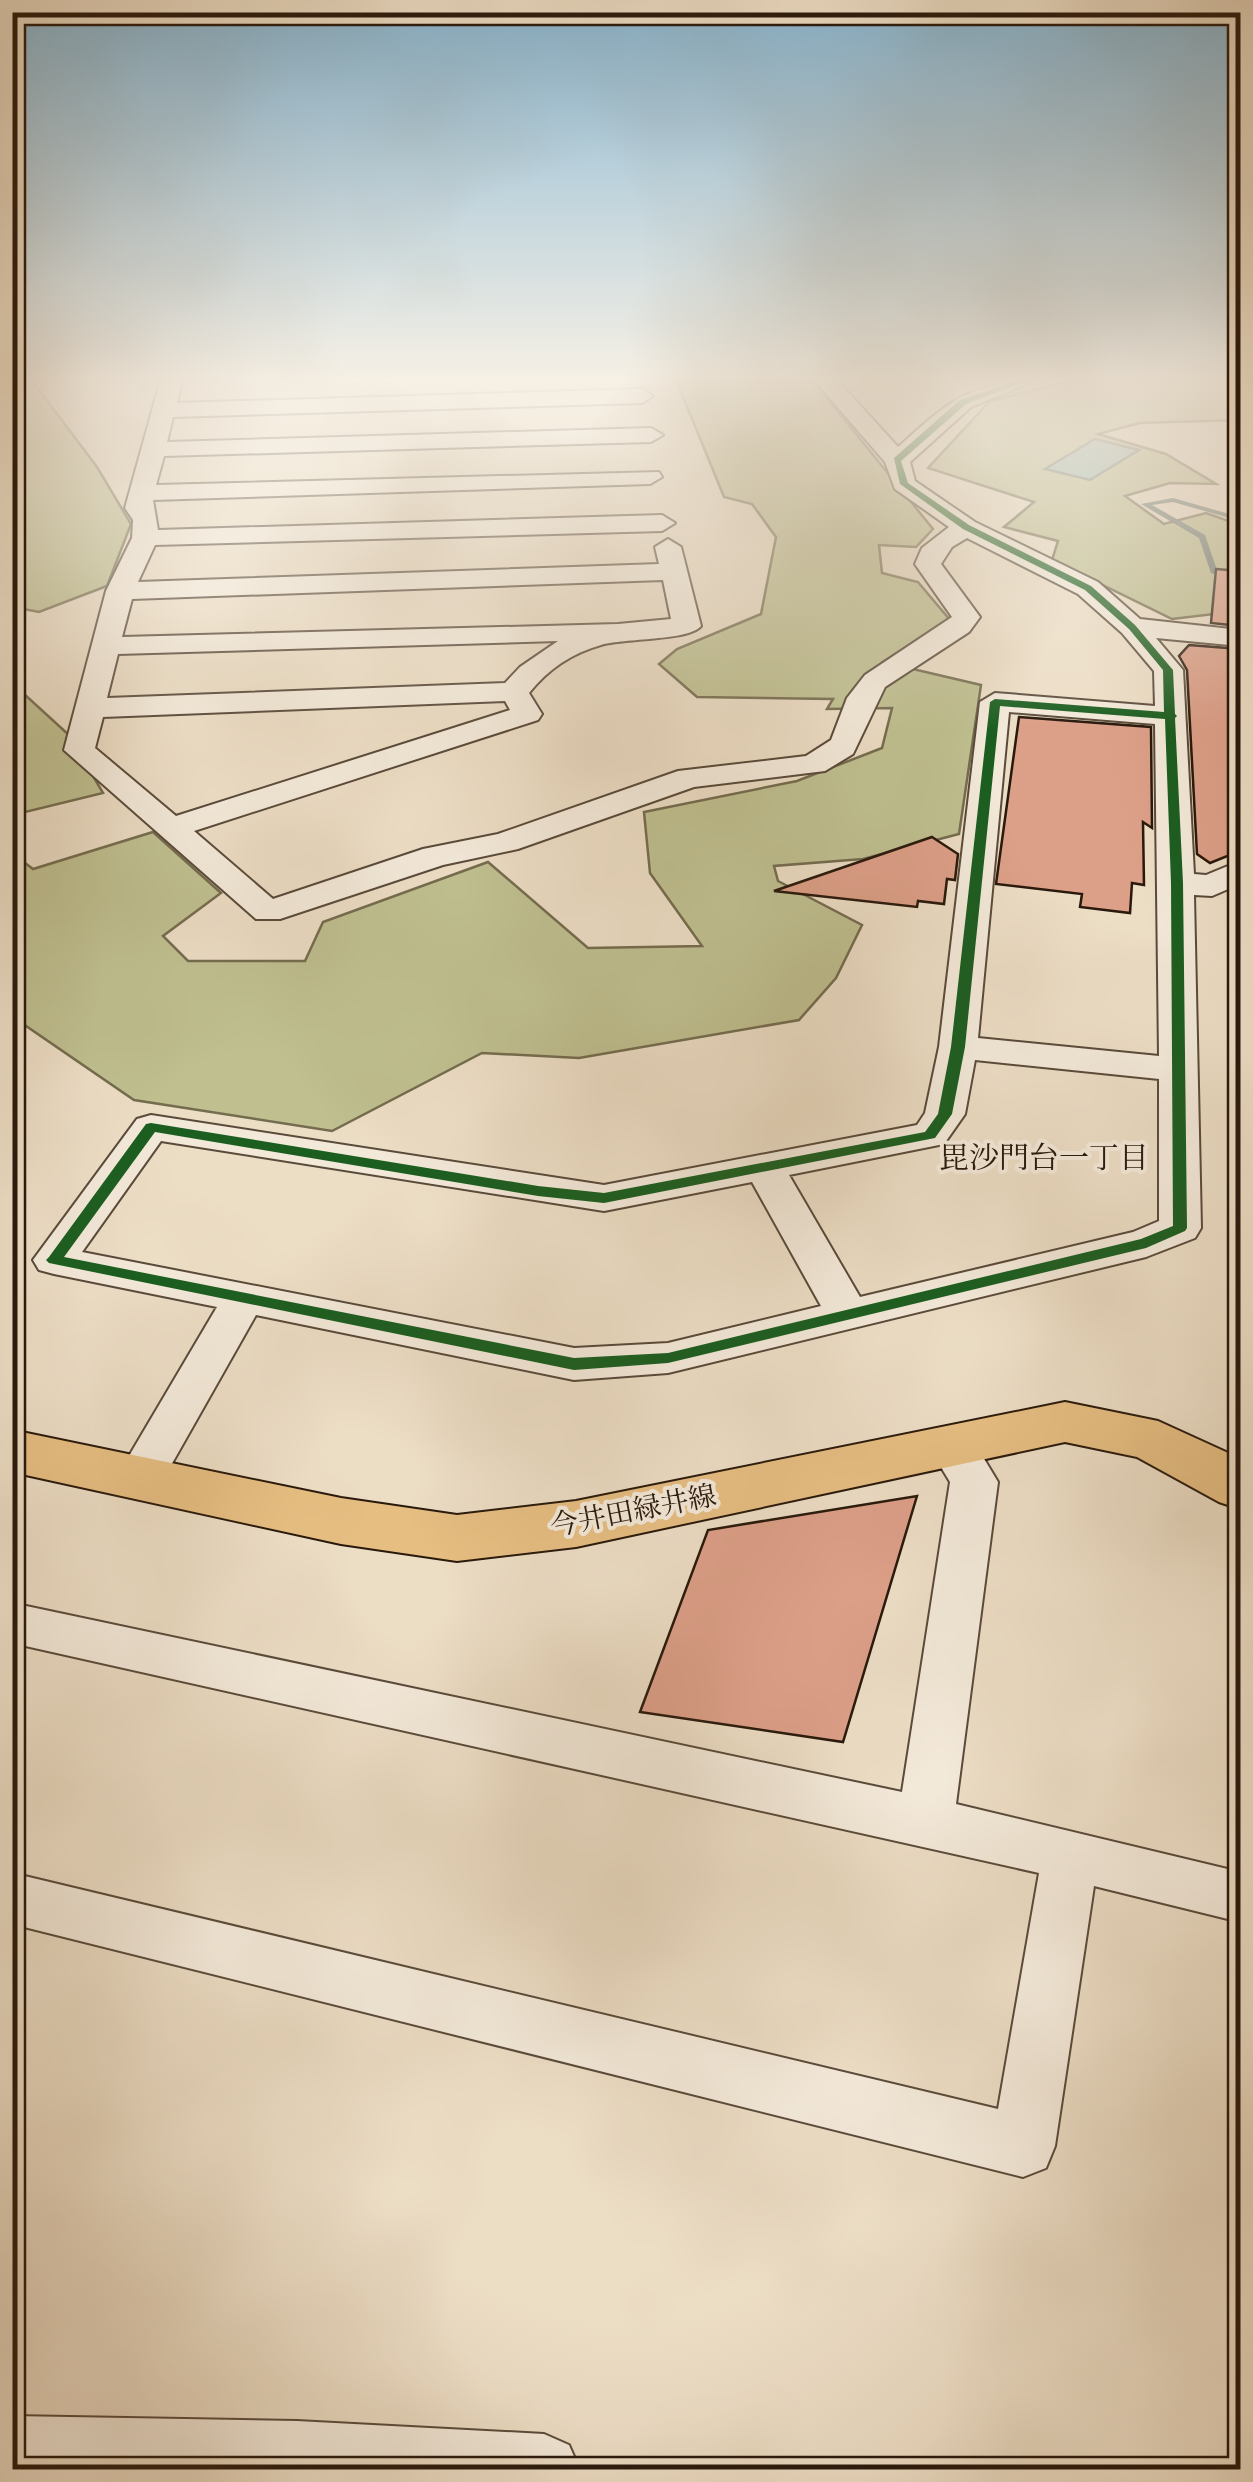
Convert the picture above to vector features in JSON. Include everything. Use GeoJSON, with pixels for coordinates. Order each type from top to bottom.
{"type":"FeatureCollection","features":[{"type":"Feature","properties":{"kind":"main road","name":"今井田緑井線"},"geometry":{"type":"LineString","coordinates":[[12,1452],[342,1522],[457,1538],[576,1524],[1065,1422],[1128,1430],[1182,1450],[1240,1487]]}},
{"type":"Feature","properties":{"kind":"street"},"geometry":{"type":"LineString","coordinates":[[141,498],[138,508],[146,520],[145,538],[120,590],[80,750],[268,912],[434,856],[506,842],[689,778],[814,764],[842,747],[852,734],[862,698],[875,681],[959,626],[966,617],[962,606],[930,578],[928,566],[942,540],[966,527]]}},
{"type":"Feature","properties":{"kind":"street"},"geometry":{"type":"LineString","coordinates":[[108,646],[686,626],[655,498]]}},
{"type":"Feature","properties":{"kind":"street"},"geometry":{"type":"LineString","coordinates":[[924,498],[966,527],[1088,588],[1132,627],[1168,670],[1172,716],[1177,883],[1180,1228],[1146,1243],[668,1358],[574,1364],[54,1260],[151,1128],[538,1191],[604,1198],[930,1135],[945,1114],[958,1047],[995,702],[1172,716]]}},
{"type":"Feature","properties":{"kind":"street"},"geometry":{"type":"LineString","coordinates":[[145,538],[662,523]]}},
{"type":"Feature","properties":{"kind":"street"},"geometry":{"type":"LineString","coordinates":[[120,590],[673,572]]}},
{"type":"Feature","properties":{"kind":"street"},"geometry":{"type":"LineString","coordinates":[[1132,627],[1240,638]]}},
{"type":"Feature","properties":{"kind":"street"},"geometry":{"type":"LineString","coordinates":[[93,708],[514,692],[546,659],[611,631]]}},
{"type":"Feature","properties":{"kind":"street"},"geometry":{"type":"LineString","coordinates":[[171,828],[527,714],[514,692]]}},
{"type":"Feature","properties":{"kind":"street"},"geometry":{"type":"LineString","coordinates":[[1177,883],[1212,886],[1240,872]]}},
{"type":"Feature","properties":{"kind":"street"},"geometry":{"type":"LineString","coordinates":[[958,1047],[1177,1070]]}},
{"type":"Feature","properties":{"kind":"street"},"geometry":{"type":"LineString","coordinates":[[764,1167],[848,1315]]}},
{"type":"Feature","properties":{"kind":"street"},"geometry":{"type":"LineString","coordinates":[[140,1478],[245,1296]]}},
{"type":"Feature","properties":{"kind":"street"},"geometry":{"type":"LineString","coordinates":[[926,1821],[974,1482],[950,1444]]}},
{"type":"Feature","properties":{"kind":"street"},"geometry":{"type":"LineString","coordinates":[[12,1623],[926,1821],[1240,1898]]}},
{"type":"Feature","properties":{"kind":"street"},"geometry":{"type":"LineString","coordinates":[[12,1898],[1022,2146],[1070,1858]]}},
{"type":"Feature","properties":{"kind":"street"},"geometry":{"type":"LineString","coordinates":[[12,2452],[297,2457],[544,2470]]}},
{"type":"Feature","properties":{"kind":"green space"},"geometry":{"type":"Polygon","coordinates":[[[13,498],[115,498],[131,524],[107,586],[39,612],[13,607],[13,498]]]}},
{"type":"Feature","properties":{"kind":"green space"},"geometry":{"type":"Polygon","coordinates":[[[727,498],[908,498],[933,529],[916,547],[879,545],[882,573],[918,582],[950,620],[883,662],[981,685],[959,834],[863,859],[774,866],[778,881],[862,925],[836,978],[799,1020],[579,1058],[482,1053],[332,1131],[134,1100],[13,1017],[12,853],[33,869],[153,832],[221,893],[163,936],[188,961],[305,961],[323,922],[488,862],[588,948],[702,946],[650,873],[644,812],[797,781],[882,748],[892,708],[827,709],[833,699],[697,697],[659,664],[677,649],[761,614],[776,537],[752,504],[727,498]]]}},
{"type":"Feature","properties":{"kind":"green space"},"geometry":{"type":"Polygon","coordinates":[[[1021,498],[1128,498],[1164,524],[1206,513],[1240,525],[1240,611],[1172,619],[1052,560],[1058,541],[1004,527],[1034,502],[1021,498]]]}},
{"type":"Feature","properties":{"kind":"green space"},"geometry":{"type":"Polygon","coordinates":[[[12,683],[69,735],[103,793],[13,815],[12,683]]]}},
{"type":"Feature","properties":{"kind":"building"},"geometry":{"type":"Polygon","coordinates":[[[1216,569],[1240,571],[1240,626],[1211,623],[1216,569]]]}},
{"type":"Feature","properties":{"kind":"building"},"geometry":{"type":"Polygon","coordinates":[[[1189,645],[1240,649],[1240,698],[1232,697],[1240,851],[1210,863],[1197,854],[1187,670],[1179,656],[1189,645]]]}},
{"type":"Feature","properties":{"kind":"building"},"geometry":{"type":"Polygon","coordinates":[[[1019,717],[1151,727],[1152,828],[1143,822],[1144,885],[1132,883],[1130,913],[1080,907],[1082,894],[996,884],[1019,717]]]}},
{"type":"Feature","properties":{"kind":"building"},"geometry":{"type":"Polygon","coordinates":[[[932,837],[958,854],[955,880],[947,879],[944,904],[918,901],[917,907],[774,891],[932,837]]]}},
{"type":"Feature","properties":{"kind":"building"},"geometry":{"type":"Polygon","coordinates":[[[917,1496],[843,1742],[640,1712],[708,1530],[917,1496]]]}},
{"type":"Feature","properties":{"kind":"waterway"},"geometry":{"type":"LineString","coordinates":[[1240,519],[1173,500],[1145,504],[1202,537],[1214,571],[1240,581]]}},
{"type":"Feature","properties":{"kind":"cycle path"},"geometry":{"type":"LineString","coordinates":[[924,498],[966,527],[1088,588],[1132,627],[1168,670],[1170,716]]}},
{"type":"Feature","properties":{"kind":"cycle path"},"geometry":{"type":"LineString","coordinates":[[995,702],[1170,716],[1177,883],[1180,1228],[1146,1243],[668,1358],[574,1364],[54,1260],[151,1127],[538,1191],[604,1198],[930,1135],[945,1114],[958,1047],[995,702]]}},
{"type":"Feature","properties":{"kind":"district","name":"毘沙門台一丁目"},"geometry":{"type":"Point","coordinates":[1044,1158]}}]}
